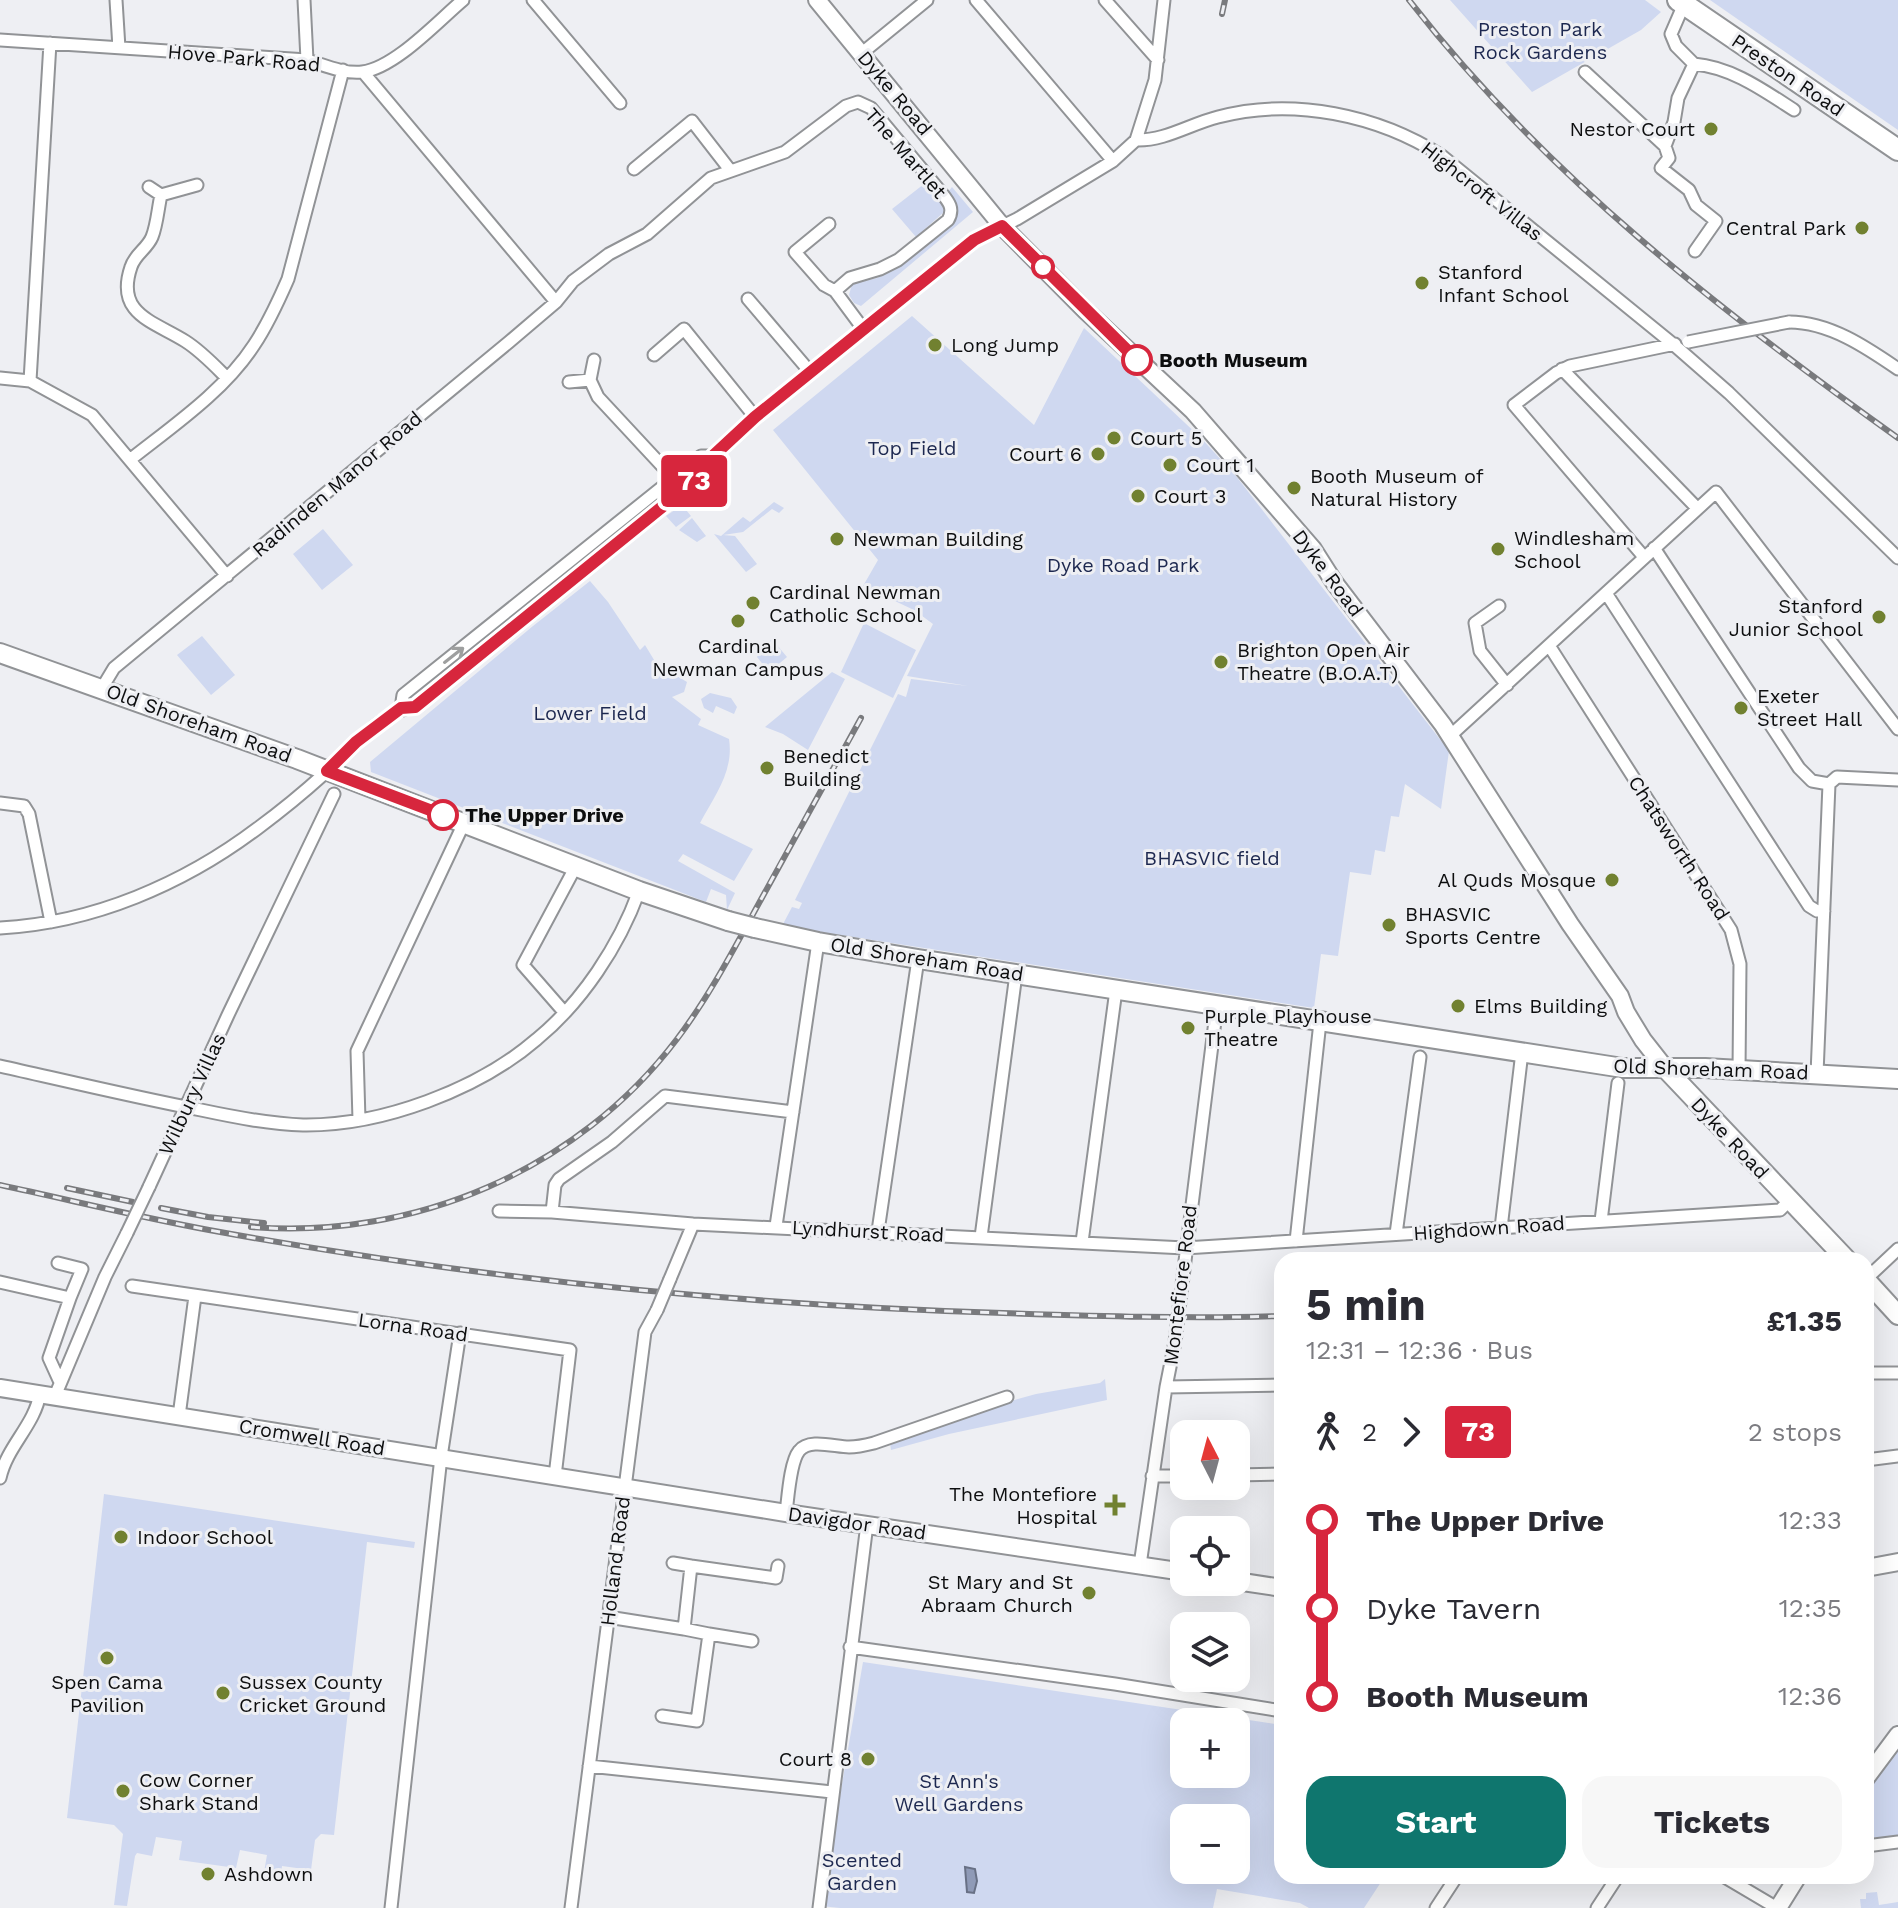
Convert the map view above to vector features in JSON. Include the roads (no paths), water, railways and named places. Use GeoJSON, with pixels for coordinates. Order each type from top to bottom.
{"type":"FeatureCollection","features":[{"type":"Feature","properties":{"kind":"highway","name":"Preston Road"},"geometry":{"type":"LineString","coordinates":[[1681,2],[1898,150]]}},
{"type":"Feature","properties":{"kind":"main road","name":"Old Shoreham Road"},"geometry":{"type":"LineString","coordinates":[[0,653],[327,771],[639,891],[755,928],[918,959],[1632,1069],[1898,1079]]}},
{"type":"Feature","properties":{"kind":"main road","name":"Dyke Road"},"geometry":{"type":"LineString","coordinates":[[1665,1068],[1839,1252]]}},
{"type":"Feature","properties":{"kind":"main road"},"geometry":{"type":"LineString","coordinates":[[1874,1289],[1898,1315]]}},
{"type":"Feature","properties":{"kind":"street"},"geometry":{"type":"LineString","coordinates":[[116,0],[119,48]]}},
{"type":"Feature","properties":{"kind":"street"},"geometry":{"type":"LineString","coordinates":[[304,0],[307,60]]}},
{"type":"Feature","properties":{"kind":"street"},"geometry":{"type":"LineString","coordinates":[[463,0],[389,62],[363,72],[556,302]]}},
{"type":"Feature","properties":{"kind":"street"},"geometry":{"type":"LineString","coordinates":[[533,0],[620,103]]}},
{"type":"Feature","properties":{"kind":"street","name":"Dyke Road"},"geometry":{"type":"LineString","coordinates":[[817,0],[1002,226],[1209,429],[1313,549],[1334,582],[1450,736],[1570,924],[1615,987],[1643,1040],[1665,1068]]}},
{"type":"Feature","properties":{"kind":"street"},"geometry":{"type":"LineString","coordinates":[[862,53],[927,0]]}},
{"type":"Feature","properties":{"kind":"street"},"geometry":{"type":"LineString","coordinates":[[976,0],[1113,161]]}},
{"type":"Feature","properties":{"kind":"street"},"geometry":{"type":"LineString","coordinates":[[1105,0],[1158,60]]}},
{"type":"Feature","properties":{"kind":"street"},"geometry":{"type":"LineString","coordinates":[[0,928],[51,922],[154,890],[196,870],[257,829],[327,771],[356,742],[401,708],[415,707],[683,490],[711,466],[713,456],[755,417],[974,240],[1113,161],[1136,140],[1151,98],[1164,0]]}},
{"type":"Feature","properties":{"kind":"street"},"geometry":{"type":"LineString","coordinates":[[1681,2],[1671,34],[1672,41],[1694,64],[1716,66],[1762,89],[1794,110]]}},
{"type":"Feature","properties":{"kind":"street","name":"Hove Park Road"},"geometry":{"type":"LineString","coordinates":[[0,40],[307,60],[363,72]]}},
{"type":"Feature","properties":{"kind":"street"},"geometry":{"type":"LineString","coordinates":[[30,381],[50,43]]}},
{"type":"Feature","properties":{"kind":"street"},"geometry":{"type":"LineString","coordinates":[[1665,146],[1674,122],[1678,98],[1694,64]]}},
{"type":"Feature","properties":{"kind":"street"},"geometry":{"type":"LineString","coordinates":[[131,459],[199,405],[227,378],[253,347],[276,307],[288,279],[343,70]]}},
{"type":"Feature","properties":{"kind":"street"},"geometry":{"type":"LineString","coordinates":[[1585,72],[1665,146],[1669,158],[1661,168],[1689,190],[1696,205],[1716,221],[1695,251]]}},
{"type":"Feature","properties":{"kind":"street","name":"The Martlet"},"geometry":{"type":"LineString","coordinates":[[573,281],[609,254],[637,241],[711,178],[774,157],[794,147],[849,104],[862,103],[871,108],[940,191],[950,204],[951,211],[948,220],[898,260],[873,272],[850,278],[835,291]]}},
{"type":"Feature","properties":{"kind":"street","name":"Highcroft Villas"},"geometry":{"type":"LineString","coordinates":[[1136,140],[1151,141],[1214,118],[1264,109],[1323,112],[1395,130],[1424,145],[1451,163],[1673,344],[1792,453],[1898,558]]}},
{"type":"Feature","properties":{"kind":"street"},"geometry":{"type":"LineString","coordinates":[[634,169],[692,121],[730,170]]}},
{"type":"Feature","properties":{"kind":"street"},"geometry":{"type":"LineString","coordinates":[[197,185],[161,195],[152,237],[132,262],[127,284],[128,300],[138,313],[188,342],[227,378]]}},
{"type":"Feature","properties":{"kind":"street"},"geometry":{"type":"LineString","coordinates":[[149,187],[161,195]]}},
{"type":"Feature","properties":{"kind":"street"},"geometry":{"type":"LineString","coordinates":[[829,224],[795,252],[824,285],[835,291],[864,330]]}},
{"type":"Feature","properties":{"kind":"street","name":"Radinden Manor Road"},"geometry":{"type":"LineString","coordinates":[[102,688],[114,668],[556,302],[573,281]]}},
{"type":"Feature","properties":{"kind":"street"},"geometry":{"type":"LineString","coordinates":[[748,299],[811,373]]}},
{"type":"Feature","properties":{"kind":"street"},"geometry":{"type":"LineString","coordinates":[[1644,557],[1514,405],[1562,369],[1578,363],[1789,322],[1801,322],[1861,343],[1898,369]]}},
{"type":"Feature","properties":{"kind":"street"},"geometry":{"type":"LineString","coordinates":[[654,355],[684,329],[755,417]]}},
{"type":"Feature","properties":{"kind":"street"},"geometry":{"type":"LineString","coordinates":[[594,360],[590,380],[598,397],[683,490]]}},
{"type":"Feature","properties":{"kind":"street"},"geometry":{"type":"LineString","coordinates":[[1562,369],[1697,508]]}},
{"type":"Feature","properties":{"kind":"street"},"geometry":{"type":"LineString","coordinates":[[0,378],[30,381],[92,415],[227,576]]}},
{"type":"Feature","properties":{"kind":"street"},"geometry":{"type":"LineString","coordinates":[[569,382],[590,380]]}},
{"type":"Feature","properties":{"kind":"street"},"geometry":{"type":"LineString","coordinates":[[401,708],[403,695],[701,456],[713,456]]}},
{"type":"Feature","properties":{"kind":"street"},"geometry":{"type":"LineString","coordinates":[[1450,736],[1716,492],[1898,729]]}},
{"type":"Feature","properties":{"kind":"street"},"geometry":{"type":"LineString","coordinates":[[1654,548],[1799,768],[1812,781],[1829,784]]}},
{"type":"Feature","properties":{"kind":"street"},"geometry":{"type":"LineString","coordinates":[[1606,593],[1809,906],[1824,911]]}},
{"type":"Feature","properties":{"kind":"street"},"geometry":{"type":"LineString","coordinates":[[1499,606],[1475,623],[1480,651],[1507,685]]}},
{"type":"Feature","properties":{"kind":"street","name":"Chatsworth Road"},"geometry":{"type":"LineString","coordinates":[[1550,647],[1731,930],[1740,964],[1739,1071]]}},
{"type":"Feature","properties":{"kind":"street"},"geometry":{"type":"LineString","coordinates":[[1817,1074],[1829,784],[1837,777],[1898,780]]}},
{"type":"Feature","properties":{"kind":"street","name":"Wilbury Villas"},"geometry":{"type":"LineString","coordinates":[[0,1478],[4,1460],[51,1390],[334,794]]}},
{"type":"Feature","properties":{"kind":"street"},"geometry":{"type":"LineString","coordinates":[[0,803],[24,806],[29,814],[51,922]]}},
{"type":"Feature","properties":{"kind":"street"},"geometry":{"type":"LineString","coordinates":[[359,1120],[357,1051],[464,823]]}},
{"type":"Feature","properties":{"kind":"street"},"geometry":{"type":"LineString","coordinates":[[564,1012],[523,965],[576,866]]}},
{"type":"Feature","properties":{"kind":"street"},"geometry":{"type":"LineString","coordinates":[[0,1066],[231,1117],[300,1125],[359,1120],[410,1106],[463,1086],[539,1038],[564,1012],[610,953],[639,891]]}},
{"type":"Feature","properties":{"kind":"street"},"geometry":{"type":"LineString","coordinates":[[776,1226],[818,942]]}},
{"type":"Feature","properties":{"kind":"street"},"geometry":{"type":"LineString","coordinates":[[878,1231],[918,959]]}},
{"type":"Feature","properties":{"kind":"street"},"geometry":{"type":"LineString","coordinates":[[981,1237],[1016,974]]}},
{"type":"Feature","properties":{"kind":"street"},"geometry":{"type":"LineString","coordinates":[[1082,1242],[1116,990]]}},
{"type":"Feature","properties":{"kind":"street","name":"Montefiore Road"},"geometry":{"type":"LineString","coordinates":[[1140,1565],[1175,1342],[1217,1005]]}},
{"type":"Feature","properties":{"kind":"street"},"geometry":{"type":"LineString","coordinates":[[1296,1241],[1320,1022]]}},
{"type":"Feature","properties":{"kind":"street"},"geometry":{"type":"LineString","coordinates":[[1632,1069],[1642,1052],[1643,1040]]}},
{"type":"Feature","properties":{"kind":"street"},"geometry":{"type":"LineString","coordinates":[[1501,1228],[1522,1052]]}},
{"type":"Feature","properties":{"kind":"street"},"geometry":{"type":"LineString","coordinates":[[1396,1234],[1420,1057]]}},
{"type":"Feature","properties":{"kind":"street"},"geometry":{"type":"LineString","coordinates":[[1601,1221],[1618,1083]]}},
{"type":"Feature","properties":{"kind":"street"},"geometry":{"type":"LineString","coordinates":[[552,1212],[555,1185],[559,1179],[612,1142],[665,1096],[793,1112]]}},
{"type":"Feature","properties":{"kind":"street","name":"Highdown Road"},"geometry":{"type":"LineString","coordinates":[[1185,1248],[1780,1210],[1790,1200]]}},
{"type":"Feature","properties":{"kind":"street","name":"Lyndhurst Road"},"geometry":{"type":"LineString","coordinates":[[499,1211],[552,1212],[693,1224],[1185,1248]]}},
{"type":"Feature","properties":{"kind":"street","name":"Holland Road"},"geometry":{"type":"LineString","coordinates":[[571,1908],[645,1332],[693,1224]]}},
{"type":"Feature","properties":{"kind":"street"},"geometry":{"type":"LineString","coordinates":[[1874,1272],[1898,1249]]}},
{"type":"Feature","properties":{"kind":"street"},"geometry":{"type":"LineString","coordinates":[[51,1390],[49,1358],[82,1269],[58,1263]]}},
{"type":"Feature","properties":{"kind":"street"},"geometry":{"type":"LineString","coordinates":[[0,1282],[70,1298]]}},
{"type":"Feature","properties":{"kind":"street","name":"Lorna Road"},"geometry":{"type":"LineString","coordinates":[[132,1286],[570,1350],[555,1476]]}},
{"type":"Feature","properties":{"kind":"street"},"geometry":{"type":"LineString","coordinates":[[179,1416],[195,1296]]}},
{"type":"Feature","properties":{"kind":"street"},"geometry":{"type":"LineString","coordinates":[[391,1908],[441,1457],[460,1333]]}},
{"type":"Feature","properties":{"kind":"street"},"geometry":{"type":"LineString","coordinates":[[1874,1373],[1898,1373]]}},
{"type":"Feature","properties":{"kind":"street"},"geometry":{"type":"LineString","coordinates":[[1166,1387],[1274,1385]]}},
{"type":"Feature","properties":{"kind":"street","name":"Cromwell Road"},"geometry":{"type":"LineString","coordinates":[[0,1388],[51,1390],[179,1416],[625,1487]]}},
{"type":"Feature","properties":{"kind":"street"},"geometry":{"type":"LineString","coordinates":[[786,1513],[793,1466],[799,1451],[806,1446],[852,1447],[874,1443],[1007,1397]]}},
{"type":"Feature","properties":{"kind":"street"},"geometry":{"type":"LineString","coordinates":[[1874,1459],[1898,1456]]}},
{"type":"Feature","properties":{"kind":"street"},"geometry":{"type":"LineString","coordinates":[[1250,1475],[1274,1474]]}},
{"type":"Feature","properties":{"kind":"street"},"geometry":{"type":"LineString","coordinates":[[1152,1476],[1170,1476]]}},
{"type":"Feature","properties":{"kind":"street","name":"Davigdor Road"},"geometry":{"type":"LineString","coordinates":[[625,1487],[1170,1570]]}},
{"type":"Feature","properties":{"kind":"street"},"geometry":{"type":"LineString","coordinates":[[819,1908],[867,1524]]}},
{"type":"Feature","properties":{"kind":"street"},"geometry":{"type":"LineString","coordinates":[[1874,1566],[1898,1562]]}},
{"type":"Feature","properties":{"kind":"street"},"geometry":{"type":"LineString","coordinates":[[673,1563],[776,1578],[778,1566]]}},
{"type":"Feature","properties":{"kind":"street"},"geometry":{"type":"LineString","coordinates":[[684,1629],[691,1566]]}},
{"type":"Feature","properties":{"kind":"street"},"geometry":{"type":"LineString","coordinates":[[1250,1583],[1274,1587]]}},
{"type":"Feature","properties":{"kind":"street"},"geometry":{"type":"LineString","coordinates":[[608,1617],[752,1641]]}},
{"type":"Feature","properties":{"kind":"street"},"geometry":{"type":"LineString","coordinates":[[662,1716],[697,1721],[709,1634]]}},
{"type":"Feature","properties":{"kind":"street"},"geometry":{"type":"LineString","coordinates":[[850,1647],[1274,1710]]}},
{"type":"Feature","properties":{"kind":"street"},"geometry":{"type":"LineString","coordinates":[[1874,1767],[1898,1735]]}},
{"type":"Feature","properties":{"kind":"street"},"geometry":{"type":"LineString","coordinates":[[589,1766],[832,1792]]}},
{"type":"Feature","properties":{"kind":"street"},"geometry":{"type":"LineString","coordinates":[[1874,1845],[1898,1842]]}},
{"type":"Feature","properties":{"kind":"street"},"geometry":{"type":"LineString","coordinates":[[1436,1908],[1452,1884]]}},
{"type":"Feature","properties":{"kind":"street"},"geometry":{"type":"LineString","coordinates":[[1597,1908],[1613,1884]]}},
{"type":"Feature","properties":{"kind":"street"},"geometry":{"type":"LineString","coordinates":[[1737,1884],[1778,1908],[1793,1884]]}},
{"type":"Feature","properties":{"kind":"railway"},"geometry":{"type":"LineString","coordinates":[[1222,14],[1225,0]]}},
{"type":"Feature","properties":{"kind":"railway"},"geometry":{"type":"LineString","coordinates":[[1409,0],[1461,64],[1517,124],[1637,237],[1765,340],[1898,438]]}},
{"type":"Feature","properties":{"kind":"railway"},"geometry":{"type":"LineString","coordinates":[[251,1227],[312,1228],[372,1222],[431,1208],[488,1187],[542,1159],[592,1125],[637,1085],[677,1039],[701,1004],[734,950],[861,718]]}},
{"type":"Feature","properties":{"kind":"railway"},"geometry":{"type":"LineString","coordinates":[[0,1185],[183,1225],[308,1247],[605,1286],[903,1309],[1142,1317],[1274,1316]]}},
{"type":"Feature","properties":{"kind":"railway"},"geometry":{"type":"LineString","coordinates":[[67,1188],[133,1202]]}},
{"type":"Feature","properties":{"kind":"railway"},"geometry":{"type":"LineString","coordinates":[[161,1208],[264,1223]]}},
{"type":"Feature","properties":{"kind":"place","name":"Nestor Court"},"geometry":{"type":"Point","coordinates":[1711,129]}},
{"type":"Feature","properties":{"kind":"place","name":"Central Park"},"geometry":{"type":"Point","coordinates":[1862,228]}},
{"type":"Feature","properties":{"kind":"place","name":"Stanford Infant School"},"geometry":{"type":"Point","coordinates":[1422,283]}},
{"type":"Feature","properties":{"kind":"place","name":"Long Jump"},"geometry":{"type":"Point","coordinates":[935,345]}},
{"type":"Feature","properties":{"kind":"place","name":"Booth Museum"},"geometry":{"type":"Point","coordinates":[1137,360]}},
{"type":"Feature","properties":{"kind":"place","name":"Court 5"},"geometry":{"type":"Point","coordinates":[1114,438]}},
{"type":"Feature","properties":{"kind":"place","name":"Court 6"},"geometry":{"type":"Point","coordinates":[1098,454]}},
{"type":"Feature","properties":{"kind":"place","name":"Court 1"},"geometry":{"type":"Point","coordinates":[1170,465]}},
{"type":"Feature","properties":{"kind":"place","name":"Booth Museum of Natural History"},"geometry":{"type":"Point","coordinates":[1294,488]}},
{"type":"Feature","properties":{"kind":"place","name":"Court 3"},"geometry":{"type":"Point","coordinates":[1138,496]}},
{"type":"Feature","properties":{"kind":"place","name":"Newman Building"},"geometry":{"type":"Point","coordinates":[837,539]}},
{"type":"Feature","properties":{"kind":"place","name":"Windlesham School"},"geometry":{"type":"Point","coordinates":[1498,549]}},
{"type":"Feature","properties":{"kind":"place","name":"Cardinal Newman Catholic School"},"geometry":{"type":"Point","coordinates":[753,603]}},
{"type":"Feature","properties":{"kind":"place","name":"Stanford Junior School"},"geometry":{"type":"Point","coordinates":[1879,617]}},
{"type":"Feature","properties":{"kind":"place","name":"Cardinal Newman Campus"},"geometry":{"type":"Point","coordinates":[738,621]}},
{"type":"Feature","properties":{"kind":"place","name":"Brighton Open Air Theatre (B.O.A.T)"},"geometry":{"type":"Point","coordinates":[1221,662]}},
{"type":"Feature","properties":{"kind":"place","name":"Exeter Street Hall"},"geometry":{"type":"Point","coordinates":[1741,708]}},
{"type":"Feature","properties":{"kind":"place","name":"Benedict Building"},"geometry":{"type":"Point","coordinates":[767,768]}},
{"type":"Feature","properties":{"kind":"place","name":"The Upper Drive"},"geometry":{"type":"Point","coordinates":[443,815]}},
{"type":"Feature","properties":{"kind":"place","name":"Al Quds Mosque"},"geometry":{"type":"Point","coordinates":[1612,880]}},
{"type":"Feature","properties":{"kind":"place","name":"BHASVIC Sports Centre"},"geometry":{"type":"Point","coordinates":[1389,925]}},
{"type":"Feature","properties":{"kind":"place","name":"Elms Building"},"geometry":{"type":"Point","coordinates":[1458,1006]}},
{"type":"Feature","properties":{"kind":"place","name":"Purple Playhouse Theatre"},"geometry":{"type":"Point","coordinates":[1188,1028]}},
{"type":"Feature","properties":{"kind":"place","name":"The Montefiore Hospital"},"geometry":{"type":"Point","coordinates":[1115,1505]}},
{"type":"Feature","properties":{"kind":"place","name":"Indoor School"},"geometry":{"type":"Point","coordinates":[121,1537]}},
{"type":"Feature","properties":{"kind":"place","name":"St Mary and St Abraam Church"},"geometry":{"type":"Point","coordinates":[1089,1593]}},
{"type":"Feature","properties":{"kind":"place","name":"Spen Cama Pavilion"},"geometry":{"type":"Point","coordinates":[107,1658]}},
{"type":"Feature","properties":{"kind":"place","name":"Sussex County Cricket Ground"},"geometry":{"type":"Point","coordinates":[223,1693]}},
{"type":"Feature","properties":{"kind":"place","name":"Court 8"},"geometry":{"type":"Point","coordinates":[868,1759]}},
{"type":"Feature","properties":{"kind":"place","name":"Cow Corner Shark Stand"},"geometry":{"type":"Point","coordinates":[123,1791]}},
{"type":"Feature","properties":{"kind":"place","name":"Ashdown"},"geometry":{"type":"Point","coordinates":[208,1874]}},
{"type":"Feature","properties":{"kind":"park label","name":"Preston Park Rock Gardens"},"geometry":{"type":"Point","coordinates":[1540,40]}},
{"type":"Feature","properties":{"kind":"park label","name":"Top Field"},"geometry":{"type":"Point","coordinates":[912,448]}},
{"type":"Feature","properties":{"kind":"park label","name":"Dyke Road Park"},"geometry":{"type":"Point","coordinates":[1123,565]}},
{"type":"Feature","properties":{"kind":"park label","name":"Lower Field"},"geometry":{"type":"Point","coordinates":[590,713]}},
{"type":"Feature","properties":{"kind":"park label","name":"BHASVIC field"},"geometry":{"type":"Point","coordinates":[1212,858]}},
{"type":"Feature","properties":{"kind":"park label","name":"St Ann's Well Gardens"},"geometry":{"type":"Point","coordinates":[959,1792]}},
{"type":"Feature","properties":{"kind":"park label","name":"Scented Garden"},"geometry":{"type":"Point","coordinates":[862,1872]}}]}
